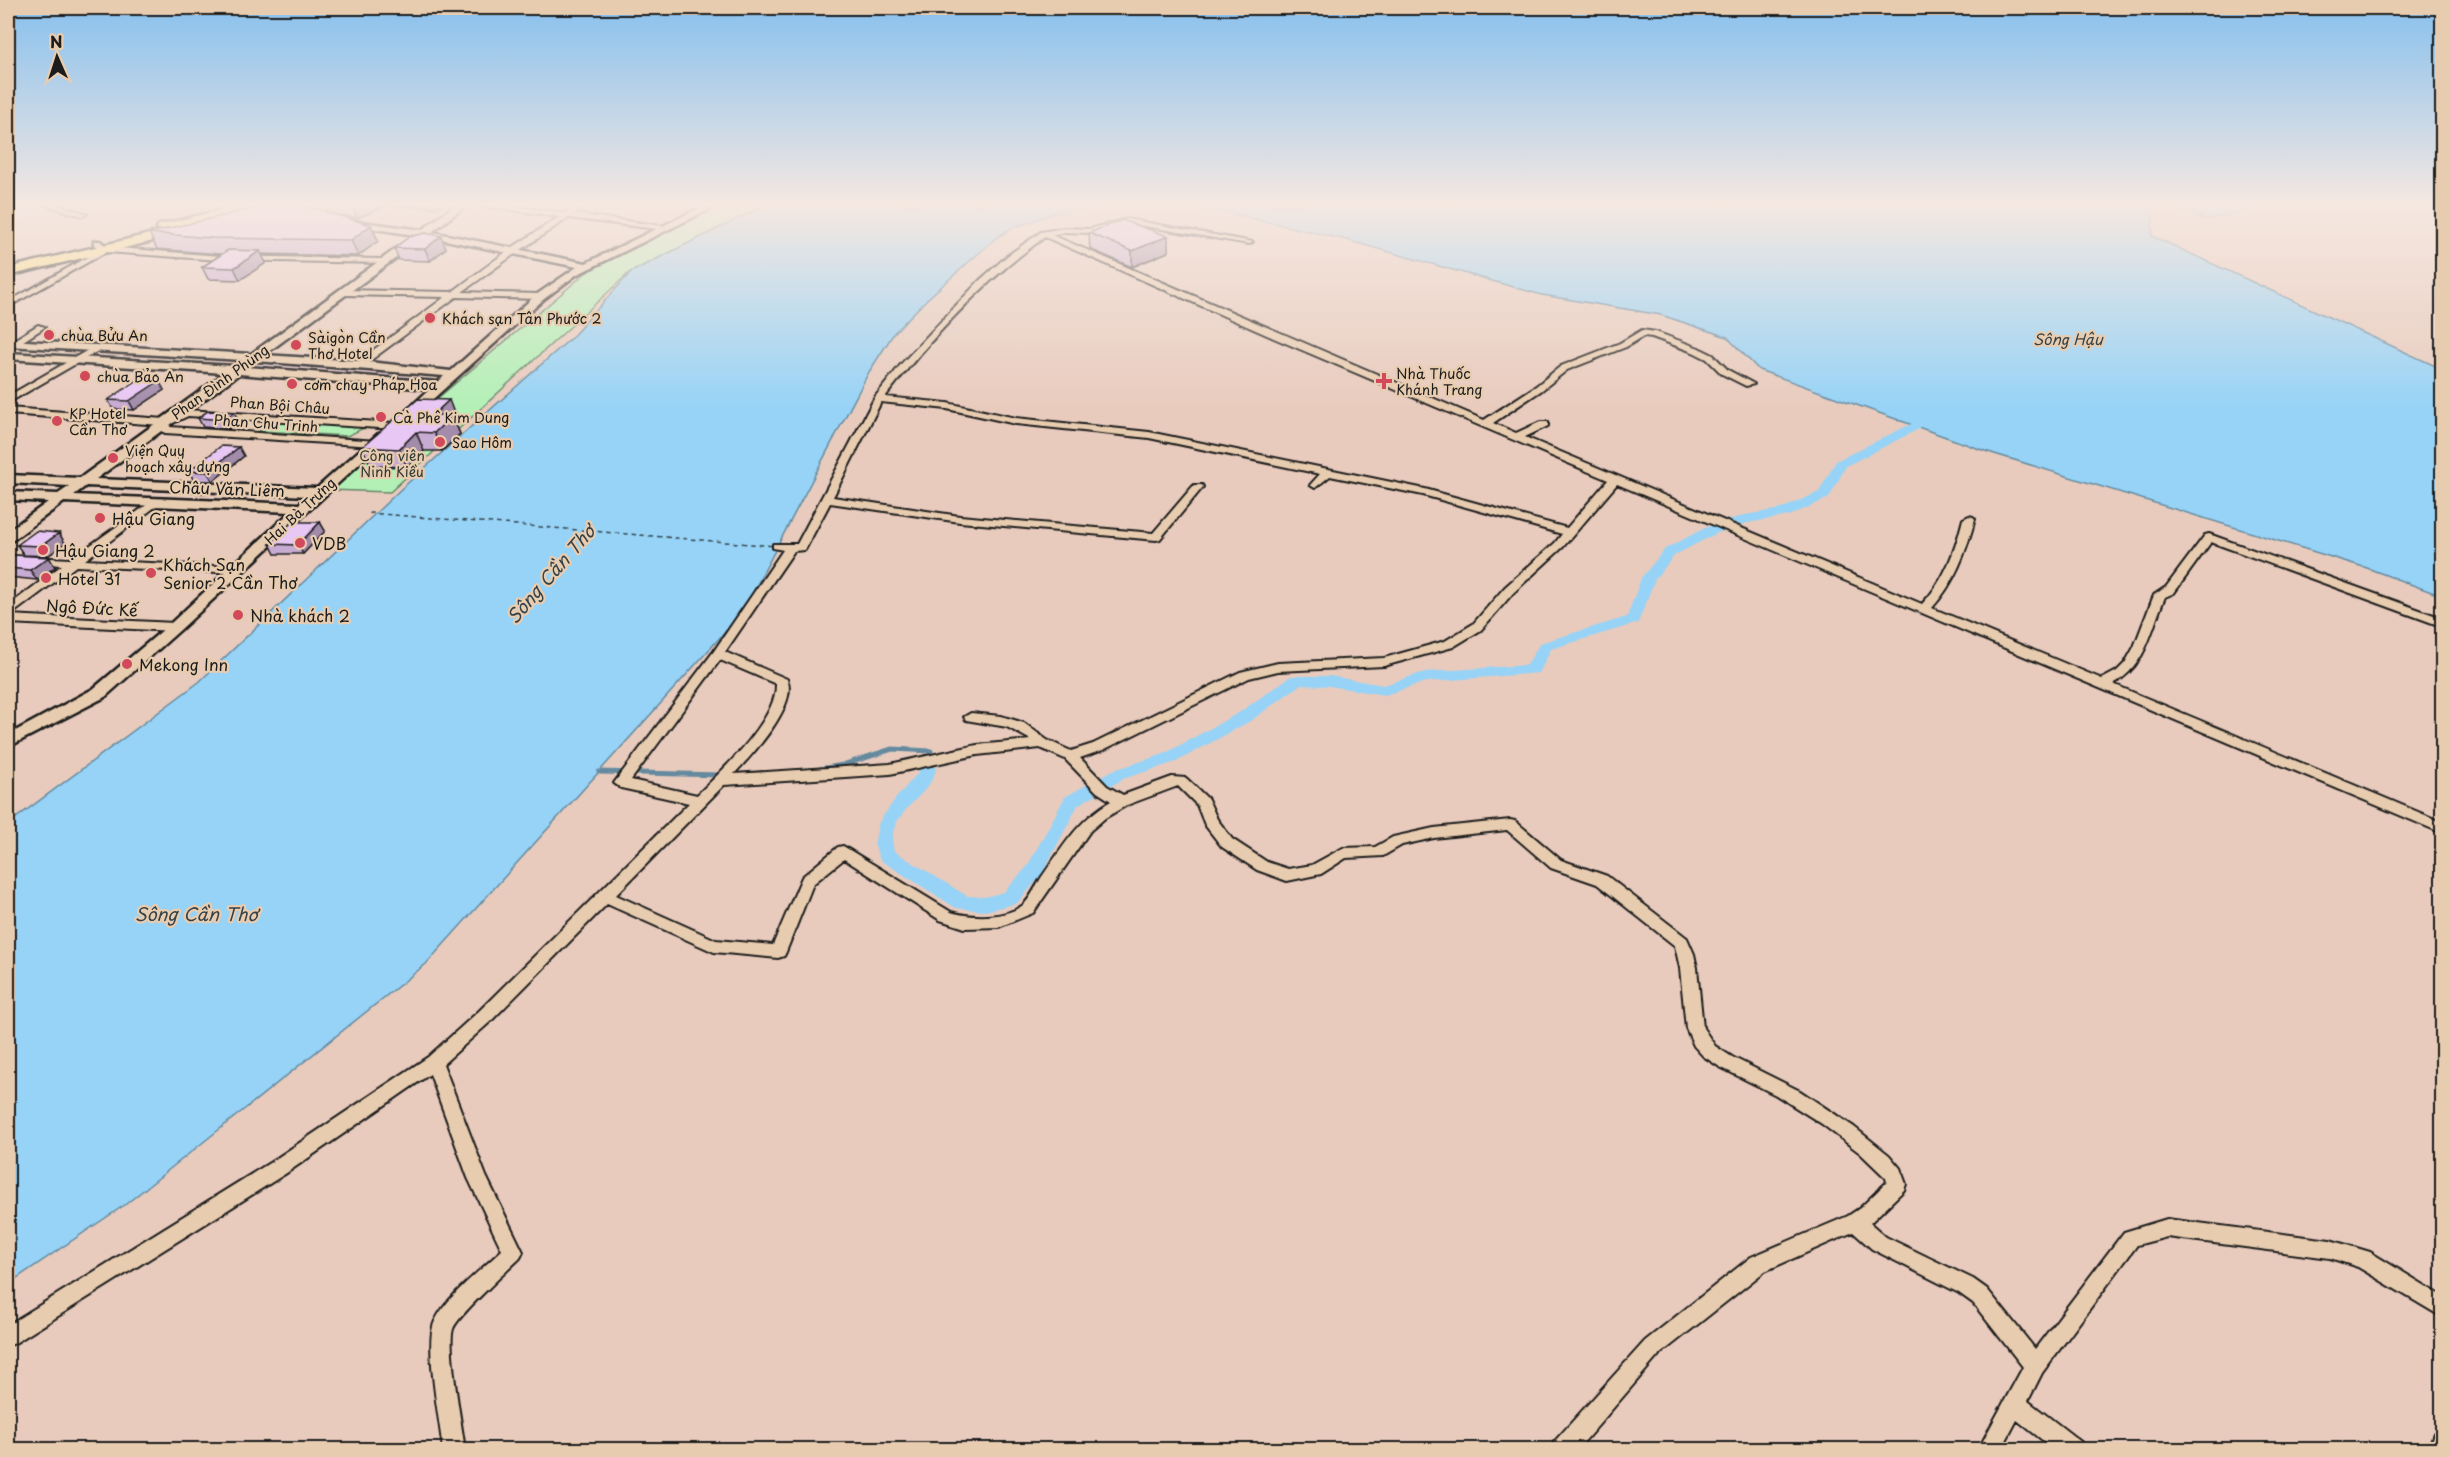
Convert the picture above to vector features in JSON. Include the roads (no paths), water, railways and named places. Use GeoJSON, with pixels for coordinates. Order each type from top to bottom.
{"type":"FeatureCollection","features":[{"type":"Feature","properties":{"kind":"street"},"geometry":{"type":"LineString","coordinates":[[8,305],[58,273]]}},
{"type":"Feature","properties":{"kind":"street","name":"Phan Đình Phùng"},"geometry":{"type":"LineString","coordinates":[[8,537],[369,273]]}},
{"type":"Feature","properties":{"kind":"street"},"geometry":{"type":"LineString","coordinates":[[360,364],[484,273]]}},
{"type":"Feature","properties":{"kind":"street","name":"Hai Bà Trưng"},"geometry":{"type":"LineString","coordinates":[[8,742],[99,693],[175,627],[319,492],[443,386],[540,297],[572,273]]}},
{"type":"Feature","properties":{"kind":"street"},"geometry":{"type":"LineString","coordinates":[[777,546],[801,548],[878,399],[905,365],[994,273]]}},
{"type":"Feature","properties":{"kind":"street"},"geometry":{"type":"LineString","coordinates":[[1135,273],[1485,424],[2442,828]]}},
{"type":"Feature","properties":{"kind":"street"},"geometry":{"type":"LineString","coordinates":[[344,292],[540,297]]}},
{"type":"Feature","properties":{"kind":"street"},"geometry":{"type":"LineString","coordinates":[[11,343],[41,327]]}},
{"type":"Feature","properties":{"kind":"street"},"geometry":{"type":"LineString","coordinates":[[1485,424],[1539,388],[1564,368],[1623,345],[1642,333],[1653,334],[1703,354],[1717,363],[1725,372],[1749,384]]}},
{"type":"Feature","properties":{"kind":"street"},"geometry":{"type":"LineString","coordinates":[[11,343],[360,364],[437,371],[455,375]]}},
{"type":"Feature","properties":{"kind":"street"},"geometry":{"type":"LineString","coordinates":[[8,400],[94,349]]}},
{"type":"Feature","properties":{"kind":"street"},"geometry":{"type":"LineString","coordinates":[[8,356],[443,386]]}},
{"type":"Feature","properties":{"kind":"street"},"geometry":{"type":"LineString","coordinates":[[878,399],[947,406],[1016,421],[1149,435],[1425,492],[1569,532]]}},
{"type":"Feature","properties":{"kind":"street"},"geometry":{"type":"LineString","coordinates":[[8,411],[166,422]]}},
{"type":"Feature","properties":{"kind":"street","name":"Phan Bội Châu"},"geometry":{"type":"LineString","coordinates":[[166,422],[187,413],[395,426]]}},
{"type":"Feature","properties":{"kind":"street","name":"Phan Chu Trinh"},"geometry":{"type":"LineString","coordinates":[[166,422],[165,430],[374,444]]}},
{"type":"Feature","properties":{"kind":"street"},"geometry":{"type":"LineString","coordinates":[[1516,437],[1544,424]]}},
{"type":"Feature","properties":{"kind":"street"},"geometry":{"type":"LineString","coordinates":[[1315,485],[1329,471]]}},
{"type":"Feature","properties":{"kind":"street"},"geometry":{"type":"LineString","coordinates":[[8,479],[319,492]]}},
{"type":"Feature","properties":{"kind":"street"},"geometry":{"type":"LineString","coordinates":[[1070,756],[1098,747],[1245,675],[1278,667],[1384,662],[1449,644],[1477,627],[1509,590],[1559,545],[1615,479]]}},
{"type":"Feature","properties":{"kind":"street"},"geometry":{"type":"LineString","coordinates":[[827,499],[960,519],[1156,537],[1198,487]]}},
{"type":"Feature","properties":{"kind":"street","name":"Châu Văn Liêm"},"geometry":{"type":"LineString","coordinates":[[8,496],[302,508]]}},
{"type":"Feature","properties":{"kind":"street"},"geometry":{"type":"LineString","coordinates":[[8,611],[155,502]]}},
{"type":"Feature","properties":{"kind":"street"},"geometry":{"type":"LineString","coordinates":[[1924,609],[1947,584],[1969,519]]}},
{"type":"Feature","properties":{"kind":"street"},"geometry":{"type":"LineString","coordinates":[[2104,684],[2126,671],[2139,651],[2149,616],[2160,595],[2170,590],[2209,537],[2442,622]]}},
{"type":"Feature","properties":{"kind":"street"},"geometry":{"type":"LineString","coordinates":[[699,801],[621,783],[718,654],[791,547]]}},
{"type":"Feature","properties":{"kind":"street"},"geometry":{"type":"LineString","coordinates":[[8,559],[236,571]]}},
{"type":"Feature","properties":{"kind":"street","name":"Ngô Đức Kế"},"geometry":{"type":"LineString","coordinates":[[8,619],[175,627]]}},
{"type":"Feature","properties":{"kind":"street"},"geometry":{"type":"LineString","coordinates":[[8,1336],[278,1167],[434,1062],[485,1016],[724,776],[769,722],[780,703],[784,687],[782,682],[718,654]]}},
{"type":"Feature","properties":{"kind":"street"},"geometry":{"type":"LineString","coordinates":[[971,717],[1019,725],[1031,731],[1042,743],[1070,756],[1099,785],[1122,801]]}},
{"type":"Feature","properties":{"kind":"street"},"geometry":{"type":"LineString","coordinates":[[724,776],[877,771],[998,747],[1042,743]]}},
{"type":"Feature","properties":{"kind":"street"},"geometry":{"type":"LineString","coordinates":[[604,896],[714,946],[724,949],[778,952],[807,881],[843,851],[946,916],[965,922],[999,921],[1028,909],[1085,827],[1100,814],[1122,801],[1180,781],[1206,807],[1210,821],[1227,843],[1262,866],[1287,875],[1316,870],[1343,853],[1378,852],[1398,841],[1434,833],[1510,825],[1556,864],[1602,880],[1681,942],[1686,954],[1693,1017],[1704,1047],[1730,1064],[1797,1099],[1888,1165],[1894,1173],[1897,1184],[1867,1214],[1855,1222],[1758,1264],[1652,1348],[1562,1449]]}},
{"type":"Feature","properties":{"kind":"street"},"geometry":{"type":"LineString","coordinates":[[434,1062],[477,1178],[513,1252],[454,1310],[443,1326],[441,1347],[454,1449]]}},
{"type":"Feature","properties":{"kind":"street"},"geometry":{"type":"LineString","coordinates":[[1855,1222],[1879,1243],[1966,1286],[1980,1296],[2035,1366]]}},
{"type":"Feature","properties":{"kind":"street"},"geometry":{"type":"LineString","coordinates":[[1989,1449],[2016,1405],[2035,1366],[2132,1238],[2168,1228],[2330,1249],[2363,1259],[2442,1307]]}},
{"type":"Feature","properties":{"kind":"street"},"geometry":{"type":"LineString","coordinates":[[2016,1405],[2073,1449]]}},
{"type":"Feature","properties":{"kind":"street"},"geometry":{"type":"LineString","coordinates":[[2439,1449],[2442,1441]]}},
{"type":"Feature","properties":{"kind":"water","name":"Sông Cần Thơ"},"geometry":{"type":"Polygon","coordinates":[[[630,273],[956,273],[894,333],[869,372],[742,613],[426,964],[126,1204],[8,1284],[8,824],[199,682],[401,489],[571,338],[630,273]]]}},
{"type":"Feature","properties":{"kind":"water","name":"Sông Hậu"},"geometry":{"type":"Polygon","coordinates":[[[1464,273],[2233,273],[2442,369],[2442,596],[2367,568],[1985,451],[1759,370],[1727,337],[1661,315],[1542,295],[1464,273]]]}},
{"type":"Feature","properties":{"kind":"waterway"},"geometry":{"type":"LineString","coordinates":[[927,768],[926,775],[888,822],[883,844],[886,855],[963,903],[985,904],[1010,898],[1034,871],[1071,801],[1117,775],[1170,758],[1246,716],[1297,680],[1329,681],[1385,690],[1425,677],[1533,670],[1545,646],[1633,620],[1648,578],[1670,552],[1699,539],[1712,530],[1745,519],[1784,513],[1824,495],[1841,464],[1915,426]]}},
{"type":"Feature","properties":{"kind":"waterway"},"geometry":{"type":"LineString","coordinates":[[820,769],[843,765],[892,749],[931,751]]}},
{"type":"Feature","properties":{"kind":"waterway"},"geometry":{"type":"LineString","coordinates":[[599,772],[722,775]]}},
{"type":"Feature","properties":{"kind":"place","name":"Khách sạn Tân Phước 2"},"geometry":{"type":"Point","coordinates":[430,318]}},
{"type":"Feature","properties":{"kind":"place","name":"chùa Bửu An"},"geometry":{"type":"Point","coordinates":[49,335]}},
{"type":"Feature","properties":{"kind":"place","name":"Sàigòn Cần Thơ Hotel"},"geometry":{"type":"Point","coordinates":[296,345]}},
{"type":"Feature","properties":{"kind":"place","name":"chùa Bảo An"},"geometry":{"type":"Point","coordinates":[85,376]}},
{"type":"Feature","properties":{"kind":"place","name":"Nhà Thuốc Khánh Trang"},"geometry":{"type":"Point","coordinates":[1384,381]}},
{"type":"Feature","properties":{"kind":"place","name":"cơm chay Pháp Hoa"},"geometry":{"type":"Point","coordinates":[292,384]}},
{"type":"Feature","properties":{"kind":"place","name":"Cà Phê Kim Dung"},"geometry":{"type":"Point","coordinates":[381,417]}},
{"type":"Feature","properties":{"kind":"place","name":"KP Hotel Cần Thơ"},"geometry":{"type":"Point","coordinates":[57,421]}},
{"type":"Feature","properties":{"kind":"place","name":"Sao Hôm"},"geometry":{"type":"Point","coordinates":[440,442]}},
{"type":"Feature","properties":{"kind":"place","name":"Viện Quy hoạch xây dựng"},"geometry":{"type":"Point","coordinates":[113,458]}},
{"type":"Feature","properties":{"kind":"place","name":"Hậu Giang"},"geometry":{"type":"Point","coordinates":[100,518]}},
{"type":"Feature","properties":{"kind":"place","name":"VDB"},"geometry":{"type":"Point","coordinates":[300,543]}},
{"type":"Feature","properties":{"kind":"place","name":"Hậu Giang 2"},"geometry":{"type":"Point","coordinates":[43,550]}},
{"type":"Feature","properties":{"kind":"place","name":"Khách Sạn Senior 2 Cần Thơ"},"geometry":{"type":"Point","coordinates":[151,573]}},
{"type":"Feature","properties":{"kind":"place","name":"Hotel 31"},"geometry":{"type":"Point","coordinates":[46,578]}},
{"type":"Feature","properties":{"kind":"place","name":"Nhà khách 2"},"geometry":{"type":"Point","coordinates":[238,615]}},
{"type":"Feature","properties":{"kind":"place","name":"Mekong Inn"},"geometry":{"type":"Point","coordinates":[127,664]}},
{"type":"Feature","properties":{"kind":"park label","name":"Công viên Ninh Kiều"},"geometry":{"type":"Point","coordinates":[392,463]}}]}
